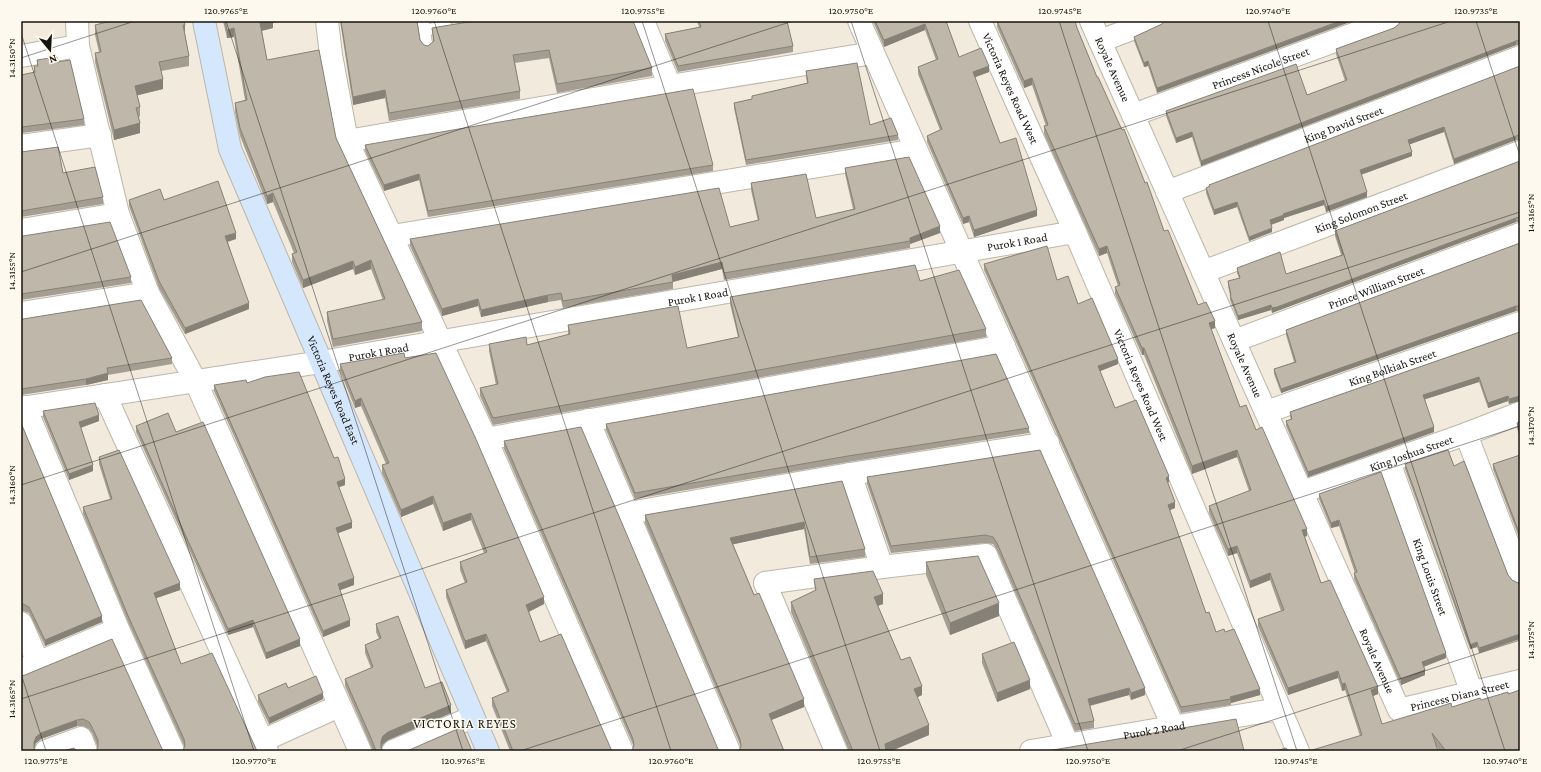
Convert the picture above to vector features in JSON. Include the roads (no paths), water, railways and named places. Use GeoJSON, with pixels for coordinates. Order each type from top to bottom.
{"type":"FeatureCollection","features":[{"type":"Feature","properties":{"kind":"street"},"geometry":{"type":"LineString","coordinates":[[77,21],[78,46],[118,214],[148,293],[196,382],[360,751]]}},
{"type":"Feature","properties":{"kind":"street","name":"Victoria Reyes Road East"},"geometry":{"type":"LineString","coordinates":[[204,21],[230,149],[488,751]]}},
{"type":"Feature","properties":{"kind":"street"},"geometry":{"type":"LineString","coordinates":[[327,21],[331,55],[347,141],[486,439],[622,751]]}},
{"type":"Feature","properties":{"kind":"street"},"geometry":{"type":"LineString","coordinates":[[642,21],[670,86]]}},
{"type":"Feature","properties":{"kind":"street"},"geometry":{"type":"LineString","coordinates":[[859,21],[1173,726]]}},
{"type":"Feature","properties":{"kind":"street","name":"Victoria Reyes Road West"},"geometry":{"type":"LineString","coordinates":[[980,21],[1074,232],[1298,751]]}},
{"type":"Feature","properties":{"kind":"street","name":"Royale Avenue"},"geometry":{"type":"LineString","coordinates":[[1091,21],[1399,710]]}},
{"type":"Feature","properties":{"kind":"street"},"geometry":{"type":"LineString","coordinates":[[1100,41],[1153,21]]}},
{"type":"Feature","properties":{"kind":"street","name":"Princess Nicole Street"},"geometry":{"type":"LineString","coordinates":[[1133,115],[1390,21]]}},
{"type":"Feature","properties":{"kind":"street"},"geometry":{"type":"LineString","coordinates":[[21,56],[78,46]]}},
{"type":"Feature","properties":{"kind":"street"},"geometry":{"type":"LineString","coordinates":[[347,141],[873,53]]}},
{"type":"Feature","properties":{"kind":"street","name":"King David Street"},"geometry":{"type":"LineString","coordinates":[[1167,192],[1520,57]]}},
{"type":"Feature","properties":{"kind":"street"},"geometry":{"type":"LineString","coordinates":[[21,146],[100,134]]}},
{"type":"Feature","properties":{"kind":"street"},"geometry":{"type":"LineString","coordinates":[[392,236],[916,150]]}},
{"type":"Feature","properties":{"kind":"street","name":"King Solomon Street"},"geometry":{"type":"LineString","coordinates":[[1203,272],[1520,152]]}},
{"type":"Feature","properties":{"kind":"street"},"geometry":{"type":"LineString","coordinates":[[21,230],[118,214]]}},
{"type":"Feature","properties":{"kind":"street","name":"Purok 1 Road"},"geometry":{"type":"LineString","coordinates":[[23,408],[321,362],[440,340],[1074,232]]}},
{"type":"Feature","properties":{"kind":"street","name":"Prince William Street"},"geometry":{"type":"LineString","coordinates":[[1234,341],[1520,234]]}},
{"type":"Feature","properties":{"kind":"street"},"geometry":{"type":"LineString","coordinates":[[21,313],[148,293]]}},
{"type":"Feature","properties":{"kind":"street","name":"King Bolkiah Street"},"geometry":{"type":"LineString","coordinates":[[1266,412],[1520,323]]}},
{"type":"Feature","properties":{"kind":"street"},"geometry":{"type":"LineString","coordinates":[[486,439],[1004,346]]}},
{"type":"Feature","properties":{"kind":"street"},"geometry":{"type":"LineString","coordinates":[[105,395],[265,746],[339,706]]}},
{"type":"Feature","properties":{"kind":"street"},"geometry":{"type":"LineString","coordinates":[[23,408],[118,629],[173,751]]}},
{"type":"Feature","properties":{"kind":"street","name":"King Joshua Street"},"geometry":{"type":"LineString","coordinates":[[1302,492],[1389,462],[1520,413]]}},
{"type":"Feature","properties":{"kind":"street"},"geometry":{"type":"LineString","coordinates":[[588,420],[629,513],[729,751]]}},
{"type":"Feature","properties":{"kind":"street"},"geometry":{"type":"LineString","coordinates":[[1466,434],[1520,575]]}},
{"type":"Feature","properties":{"kind":"street"},"geometry":{"type":"LineString","coordinates":[[629,513],[850,474],[1048,443]]}},
{"type":"Feature","properties":{"kind":"street","name":"King Louis Street"},"geometry":{"type":"LineString","coordinates":[[1389,462],[1472,692]]}},
{"type":"Feature","properties":{"kind":"street"},"geometry":{"type":"LineString","coordinates":[[850,474],[882,567]]}},
{"type":"Feature","properties":{"kind":"street"},"geometry":{"type":"LineString","coordinates":[[836,751],[762,575],[882,567],[986,555],[1068,745]]}},
{"type":"Feature","properties":{"kind":"street"},"geometry":{"type":"LineString","coordinates":[[21,623],[29,666],[118,629]]}},
{"type":"Feature","properties":{"kind":"street","name":"Princess Diana Street"},"geometry":{"type":"LineString","coordinates":[[1399,710],[1520,681]]}},
{"type":"Feature","properties":{"kind":"street","name":"Purok 2 Road"},"geometry":{"type":"LineString","coordinates":[[1031,751],[1279,709]]}},
{"type":"Feature","properties":{"kind":"street"},"geometry":{"type":"LineString","coordinates":[[393,751],[473,717]]}},
{"type":"Feature","properties":{"kind":"street"},"geometry":{"type":"LineString","coordinates":[[46,751],[81,738],[86,751]]}},
{"type":"Feature","properties":{"kind":"lane"},"geometry":{"type":"LineString","coordinates":[[427,47],[424,26],[460,24]]}},
{"type":"Feature","properties":{"kind":"district","name":"VICTORIA REYES"},"geometry":{"type":"Point","coordinates":[465,723]}}]}
